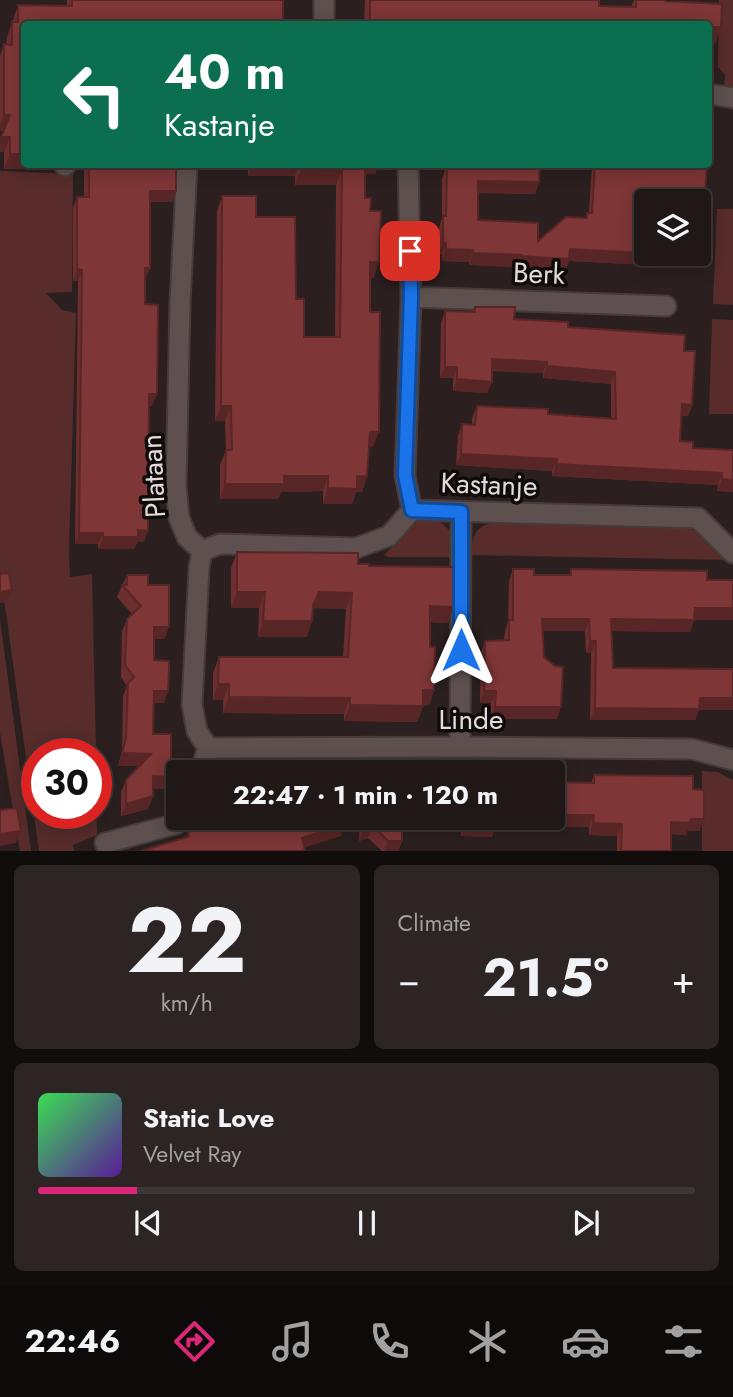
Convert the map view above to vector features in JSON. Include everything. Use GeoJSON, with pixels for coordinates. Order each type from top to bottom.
{"type":"FeatureCollection","features":[{"type":"Feature","properties":{"kind":"street"},"geometry":{"type":"LineString","coordinates":[[324,0],[324,21]]}},
{"type":"Feature","properties":{"kind":"street"},"geometry":{"type":"LineString","coordinates":[[712,94],[733,97]]}},
{"type":"Feature","properties":{"kind":"street","name":"Plataan"},"geometry":{"type":"LineString","coordinates":[[187,168],[180,303],[176,486],[179,519],[187,537],[202,551]]}},
{"type":"Feature","properties":{"kind":"street"},"geometry":{"type":"LineString","coordinates":[[408,168],[411,297],[405,475],[412,510]]}},
{"type":"Feature","properties":{"kind":"street","name":"Berk"},"geometry":{"type":"LineString","coordinates":[[411,297],[666,306]]}},
{"type":"Feature","properties":{"kind":"street","name":"Kastanje"},"geometry":{"type":"LineString","coordinates":[[202,551],[219,544],[356,548],[389,536],[412,510],[698,518],[733,553]]}},
{"type":"Feature","properties":{"kind":"street"},"geometry":{"type":"LineString","coordinates":[[460,747],[461,512]]}},
{"type":"Feature","properties":{"kind":"street"},"geometry":{"type":"LineString","coordinates":[[202,551],[192,705],[197,731],[208,748],[204,760]]}},
{"type":"Feature","properties":{"kind":"street","name":"Linde"},"geometry":{"type":"LineString","coordinates":[[208,748],[692,749],[733,760]]}},
{"type":"Feature","properties":{"kind":"street"},"geometry":{"type":"LineString","coordinates":[[106,844],[166,827]]}},
{"type":"Feature","properties":{"kind":"shaded area"},"geometry":{"type":"Polygon","coordinates":[[[719,0],[733,0],[733,89],[724,88],[725,75],[718,67],[719,0]]]}},
{"type":"Feature","properties":{"kind":"shaded area"},"geometry":{"type":"Polygon","coordinates":[[[0,171],[73,174],[72,292],[46,293],[62,310],[76,313],[70,577],[92,574],[96,738],[23,738],[0,570],[0,171]]]}},
{"type":"Feature","properties":{"kind":"shaded area"},"geometry":{"type":"Polygon","coordinates":[[[717,209],[733,209],[733,305],[713,304],[717,209]]]}},
{"type":"Feature","properties":{"kind":"shaded area"},"geometry":{"type":"Polygon","coordinates":[[[712,319],[733,320],[733,414],[709,414],[712,319]]]}},
{"type":"Feature","properties":{"kind":"shaded area"},"geometry":{"type":"Polygon","coordinates":[[[438,520],[449,530],[452,557],[384,555],[418,521],[438,520]]]}},
{"type":"Feature","properties":{"kind":"shaded area"},"geometry":{"type":"Polygon","coordinates":[[[491,523],[689,528],[701,533],[729,560],[470,555],[477,531],[491,523]]]}},
{"type":"Feature","properties":{"kind":"shaded area"},"geometry":{"type":"Polygon","coordinates":[[[0,619],[21,776],[21,829],[28,829],[31,851],[20,851],[0,733],[0,619]]]}},
{"type":"Feature","properties":{"kind":"shaded area"},"geometry":{"type":"Polygon","coordinates":[[[702,771],[718,772],[733,780],[733,851],[702,851],[702,771]]]}},
{"type":"Feature","properties":{"kind":"shaded area"},"geometry":{"type":"Polygon","coordinates":[[[36,829],[97,829],[97,835],[73,845],[74,851],[39,851],[36,829]]]}},
{"type":"Feature","properties":{"kind":"building"},"geometry":{"type":"Polygon","coordinates":[[[72,0],[283,0],[283,21],[21,21],[21,154],[10,154],[10,137],[1,137],[10,115],[4,115],[4,44],[12,45],[12,22],[18,22],[18,5],[72,6],[72,0]]]}},
{"type":"Feature","properties":{"kind":"building"},"geometry":{"type":"Polygon","coordinates":[[[370,0],[599,0],[599,6],[636,7],[636,0],[722,4],[721,27],[712,27],[712,21],[370,21],[370,0]]]}},
{"type":"Feature","properties":{"kind":"building"},"geometry":{"type":"Polygon","coordinates":[[[89,168],[176,168],[176,191],[150,191],[150,268],[145,268],[145,304],[158,305],[157,394],[149,394],[148,531],[138,530],[138,537],[103,537],[103,533],[79,533],[82,270],[77,269],[77,197],[89,197],[89,168]]]}},
{"type":"Feature","properties":{"kind":"building"},"geometry":{"type":"Polygon","coordinates":[[[365,168],[365,198],[371,198],[370,211],[381,211],[379,262],[370,262],[370,312],[380,312],[379,432],[370,432],[367,476],[357,476],[357,489],[328,488],[328,476],[284,476],[284,484],[225,484],[226,450],[232,450],[231,406],[221,406],[222,196],[256,196],[256,217],[295,217],[296,299],[304,299],[304,337],[340,337],[342,170],[301,169],[365,168]]]}},
{"type":"Feature","properties":{"kind":"building"},"geometry":{"type":"Polygon","coordinates":[[[447,168],[540,168],[539,182],[478,181],[478,220],[538,223],[538,241],[566,217],[587,218],[587,213],[592,213],[595,168],[707,168],[705,189],[634,189],[634,252],[570,249],[569,259],[446,249],[446,243],[443,243],[443,216],[446,216],[447,168]]]}},
{"type":"Feature","properties":{"kind":"building"},"geometry":{"type":"Polygon","coordinates":[[[475,307],[515,307],[514,319],[568,322],[568,327],[685,335],[684,351],[695,351],[692,405],[682,404],[680,441],[693,442],[693,448],[733,450],[733,480],[722,479],[722,473],[556,464],[557,459],[461,454],[462,424],[475,425],[477,406],[548,409],[548,414],[616,419],[615,372],[547,366],[547,362],[492,359],[492,382],[457,379],[457,367],[445,367],[445,311],[475,312],[475,307]]]}},
{"type":"Feature","properties":{"kind":"building"},"geometry":{"type":"Polygon","coordinates":[[[237,552],[358,553],[358,564],[369,566],[454,567],[454,607],[430,606],[430,647],[435,647],[434,690],[423,690],[423,706],[350,705],[350,698],[229,697],[229,684],[218,684],[219,657],[348,657],[352,593],[319,592],[313,606],[312,621],[263,621],[265,592],[237,592],[237,552]]]}},
{"type":"Feature","properties":{"kind":"building"},"geometry":{"type":"Polygon","coordinates":[[[513,569],[534,569],[534,575],[571,575],[571,569],[707,571],[707,580],[733,580],[733,608],[695,608],[694,620],[611,619],[613,668],[733,669],[733,698],[700,698],[699,709],[595,708],[596,641],[590,641],[589,619],[542,619],[544,657],[555,666],[563,667],[561,707],[495,707],[496,691],[484,691],[485,641],[509,640],[509,620],[513,620],[513,569]]]}},
{"type":"Feature","properties":{"kind":"building"},"geometry":{"type":"Polygon","coordinates":[[[9,573],[12,590],[0,592],[0,574],[9,573]]]}},
{"type":"Feature","properties":{"kind":"building"},"geometry":{"type":"Polygon","coordinates":[[[127,575],[148,575],[148,585],[169,585],[169,627],[154,627],[154,660],[169,661],[169,671],[168,691],[154,691],[153,734],[171,734],[171,760],[166,760],[166,777],[153,776],[153,796],[126,804],[126,780],[151,754],[122,753],[126,738],[128,683],[134,677],[125,665],[127,619],[141,606],[122,585],[127,585],[127,575]]]}},
{"type":"Feature","properties":{"kind":"building"},"geometry":{"type":"Polygon","coordinates":[[[594,775],[693,776],[693,789],[704,790],[704,819],[691,819],[690,823],[671,822],[671,851],[621,851],[622,824],[593,823],[594,815],[565,815],[565,782],[594,783],[594,775]]]}},
{"type":"Feature","properties":{"kind":"building"},"geometry":{"type":"Polygon","coordinates":[[[17,808],[21,831],[0,834],[0,810],[17,808]]]}},
{"type":"Feature","properties":{"kind":"building"},"geometry":{"type":"Polygon","coordinates":[[[327,830],[302,838],[305,851],[141,851],[187,837],[188,832],[327,830]]]}},
{"type":"Feature","properties":{"kind":"building"},"geometry":{"type":"Polygon","coordinates":[[[377,830],[402,830],[402,841],[388,841],[377,830]]]}},
{"type":"Feature","properties":{"kind":"route"},"geometry":{"type":"LineString","coordinates":[[410,251],[405,475],[412,510],[461,512],[461,650]]}}]}
